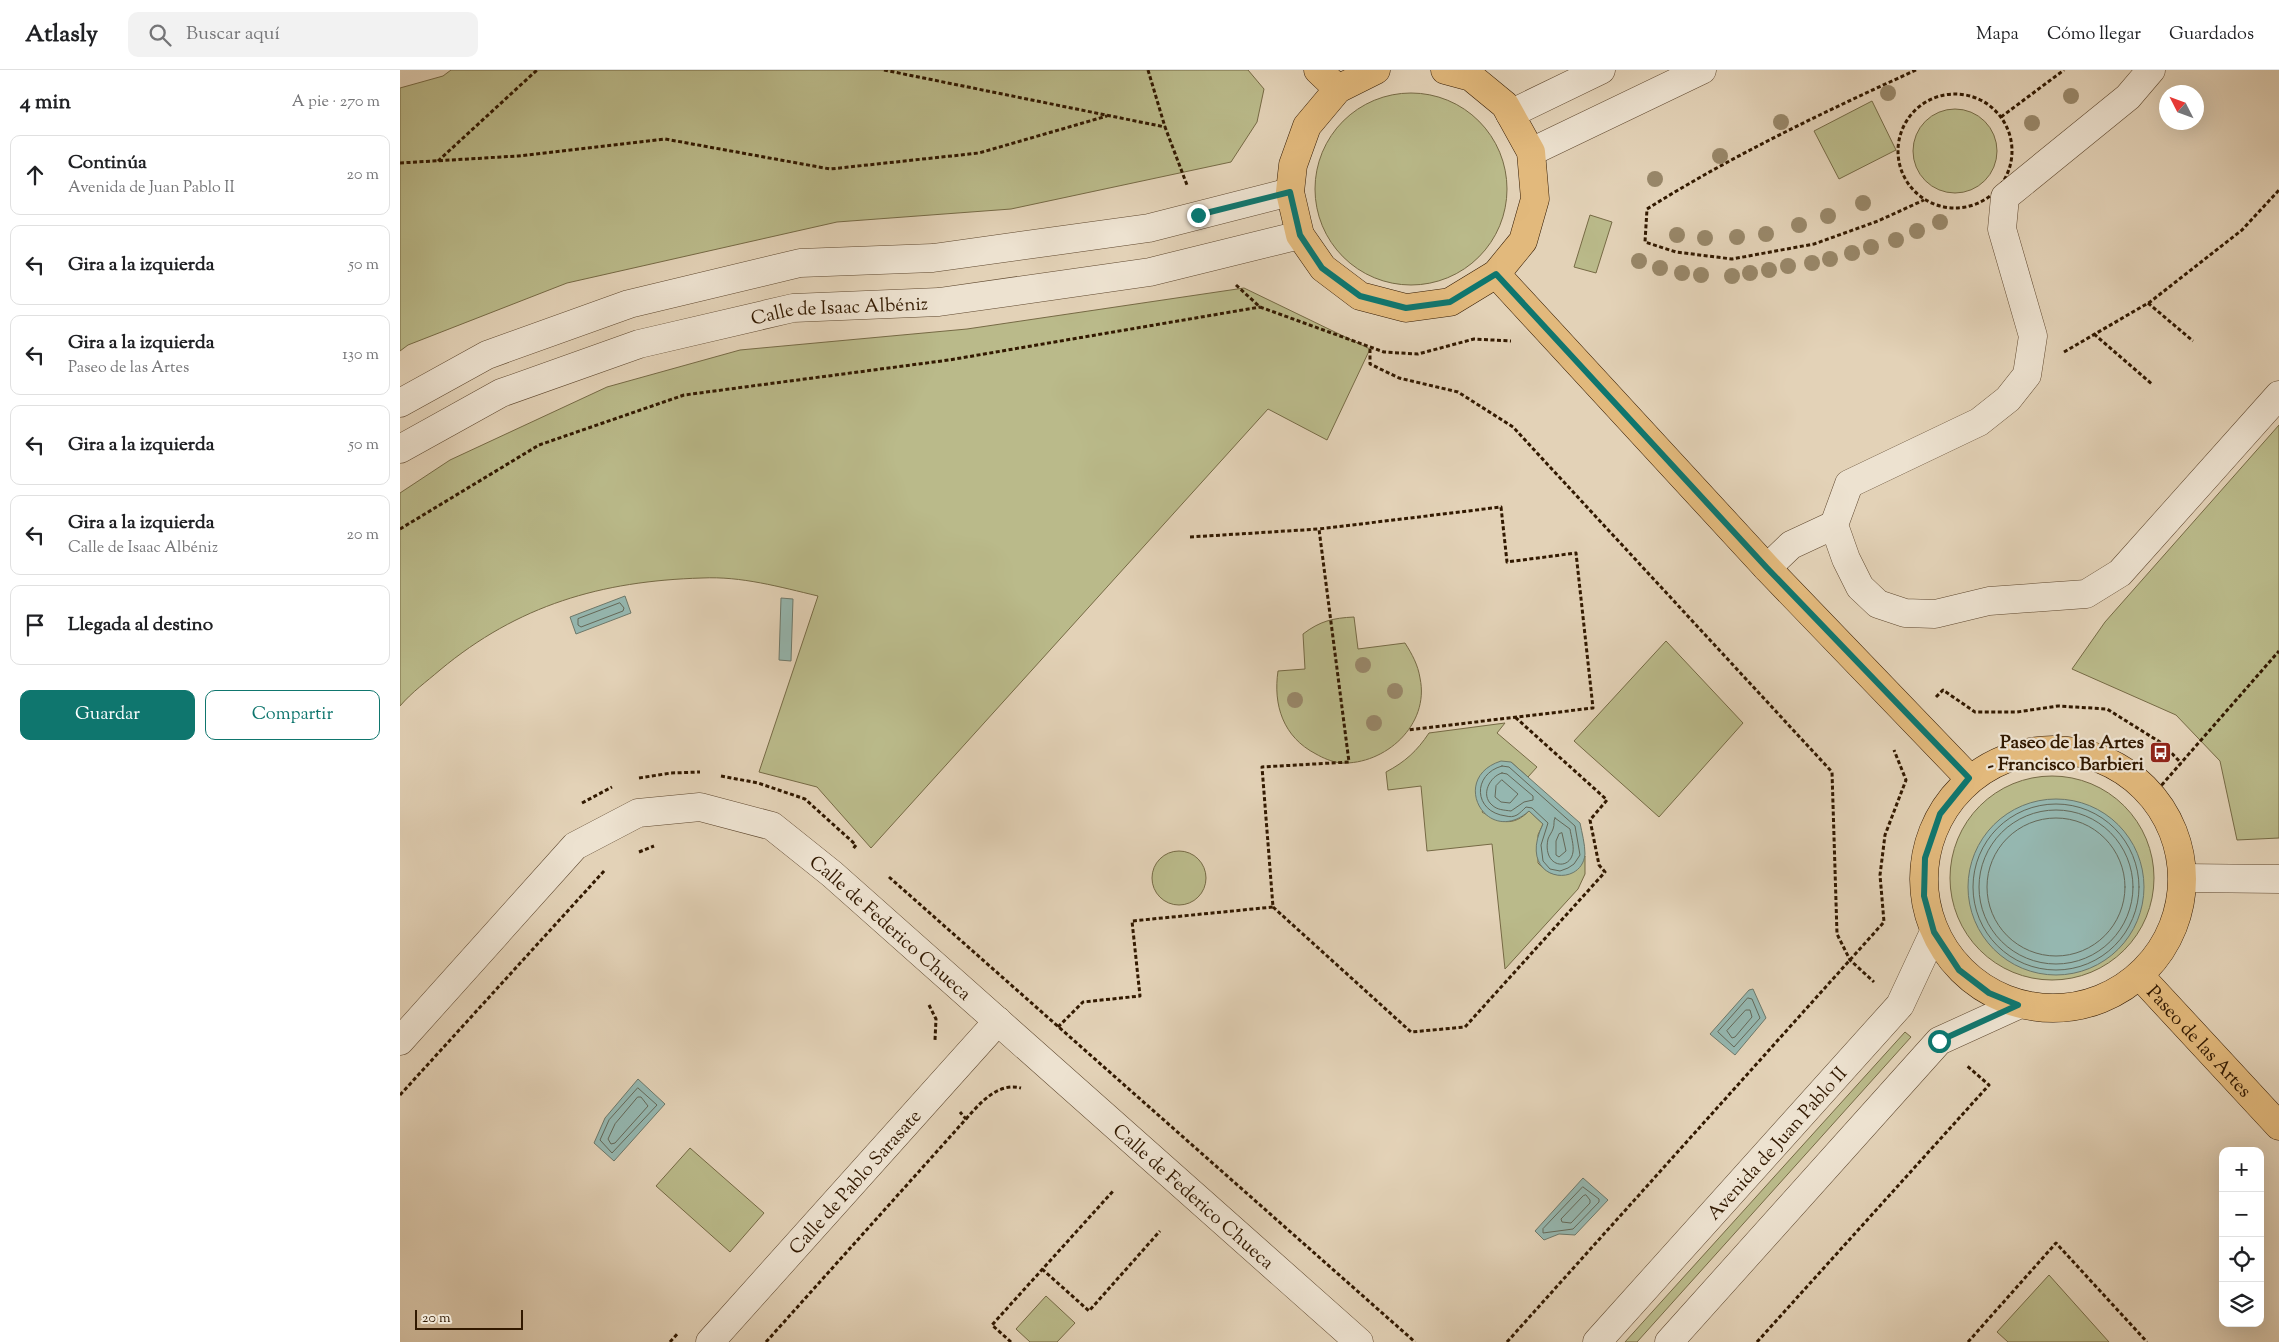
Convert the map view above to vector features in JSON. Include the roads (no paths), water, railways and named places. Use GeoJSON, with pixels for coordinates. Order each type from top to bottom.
{"type":"FeatureCollection","features":[{"type":"Feature","properties":{"kind":"main road"},"geometry":{"type":"LineString","coordinates":[[1318,70],[1338,89]]}},
{"type":"Feature","properties":{"kind":"main road"},"geometry":{"type":"LineString","coordinates":[[1376,70],[1338,89],[1307,126],[1293,165],[1290,192],[1300,235],[1322,268],[1360,296],[1406,308],[1450,302],[1496,274],[1523,240],[1535,198],[1531,152],[1505,105],[1471,77],[1445,70]]}},
{"type":"Feature","properties":{"kind":"main road"},"geometry":{"type":"LineString","coordinates":[[1496,274],[1767,568],[1969,778]]}},
{"type":"Feature","properties":{"kind":"main road"},"geometry":{"type":"LineString","coordinates":[[2049,749],[2085,753],[2122,769],[2153,795],[2169,820],[2180,849],[2183,878],[2178,914],[2164,946],[2140,976],[2107,998],[2078,1007],[2047,1010],[2018,1005],[1989,993],[1959,970],[1934,932],[1924,896],[1925,858],[1940,814],[1969,778],[2007,757],[2049,749]]}},
{"type":"Feature","properties":{"kind":"main road","name":"Paseo de las Artes"},"geometry":{"type":"LineString","coordinates":[[2140,976],[2279,1126]]}},
{"type":"Feature","properties":{"kind":"street"},"geometry":{"type":"LineString","coordinates":[[1510,114],[1601,70]]}},
{"type":"Feature","properties":{"kind":"street"},"geometry":{"type":"LineString","coordinates":[[1531,152],[1702,70]]}},
{"type":"Feature","properties":{"kind":"street"},"geometry":{"type":"LineString","coordinates":[[2150,70],[2128,97],[2005,197],[2002,230],[2032,336],[2027,375],[2008,399],[1979,422],[1850,484],[1834,525],[1846,559],[1860,587],[1878,604],[1905,613],[1935,614],[1989,601],[2086,594],[2120,573],[2279,395]]}},
{"type":"Feature","properties":{"kind":"street"},"geometry":{"type":"LineString","coordinates":[[400,403],[487,355],[629,304],[800,263],[933,258],[1149,228],[1290,192]]}},
{"type":"Feature","properties":{"kind":"street","name":"Calle de Isaac Albéniz"},"geometry":{"type":"LineString","coordinates":[[400,449],[501,393],[639,344],[793,308],[939,302],[1150,272],[1300,235]]}},
{"type":"Feature","properties":{"kind":"street"},"geometry":{"type":"LineString","coordinates":[[1767,568],[1791,545],[1834,525]]}},
{"type":"Feature","properties":{"kind":"street","name":"Calle de Federico Chueca"},"geometry":{"type":"LineString","coordinates":[[400,1041],[575,846],[638,813],[700,807],[772,826],[832,874],[1359,1342]]}},
{"type":"Feature","properties":{"kind":"street"},"geometry":{"type":"LineString","coordinates":[[2183,878],[2279,878]]}},
{"type":"Feature","properties":{"kind":"street","name":"Avenida de Juan Pablo II"},"geometry":{"type":"LineString","coordinates":[[1597,1342],[1900,1005],[1934,932]]}},
{"type":"Feature","properties":{"kind":"street"},"geometry":{"type":"LineString","coordinates":[[1669,1342],[1939,1041],[2018,1005]]}},
{"type":"Feature","properties":{"kind":"street","name":"Calle de Pablo Sarasate"},"geometry":{"type":"LineString","coordinates":[[710,1342],[998,1021]]}},
{"type":"Feature","properties":{"kind":"water"},"geometry":{"type":"Polygon","coordinates":[[[625,596],[631,613],[576,634],[570,617],[625,596]]]}},
{"type":"Feature","properties":{"kind":"water"},"geometry":{"type":"Polygon","coordinates":[[[781,598],[793,599],[791,661],[779,660],[781,598]]]}},
{"type":"Feature","properties":{"kind":"water"},"geometry":{"type":"Polygon","coordinates":[[[1501,761],[1511,762],[1580,823],[1585,854],[1581,865],[1573,873],[1563,875],[1552,874],[1543,868],[1537,858],[1537,843],[1543,824],[1529,811],[1514,820],[1499,821],[1488,816],[1479,806],[1475,794],[1477,781],[1485,770],[1501,761]]]}},
{"type":"Feature","properties":{"kind":"water"},"geometry":{"type":"Polygon","coordinates":[[[2047,799],[2065,799],[2098,809],[2124,831],[2134,845],[2140,861],[2144,887],[2140,913],[2134,929],[2112,955],[2098,965],[2082,971],[2065,975],[2047,975],[2014,965],[1988,943],[1978,929],[1972,913],[1968,896],[1968,878],[1978,845],[2000,819],[2014,809],[2030,803],[2047,799]]]}},
{"type":"Feature","properties":{"kind":"water"},"geometry":{"type":"Polygon","coordinates":[[[1753,989],[1766,1018],[1735,1055],[1710,1034],[1749,990],[1753,989]]]}},
{"type":"Feature","properties":{"kind":"water"},"geometry":{"type":"Polygon","coordinates":[[[638,1079],[665,1104],[614,1161],[594,1143],[605,1118],[638,1079]]]}},
{"type":"Feature","properties":{"kind":"water"},"geometry":{"type":"Polygon","coordinates":[[[1583,1178],[1608,1200],[1575,1235],[1559,1234],[1544,1240],[1535,1231],[1583,1178]]]}},
{"type":"Feature","properties":{"kind":"place","name":"Paseo de las Artes - Francisco Barbieri"},"geometry":{"type":"Point","coordinates":[2160,752]}}]}
